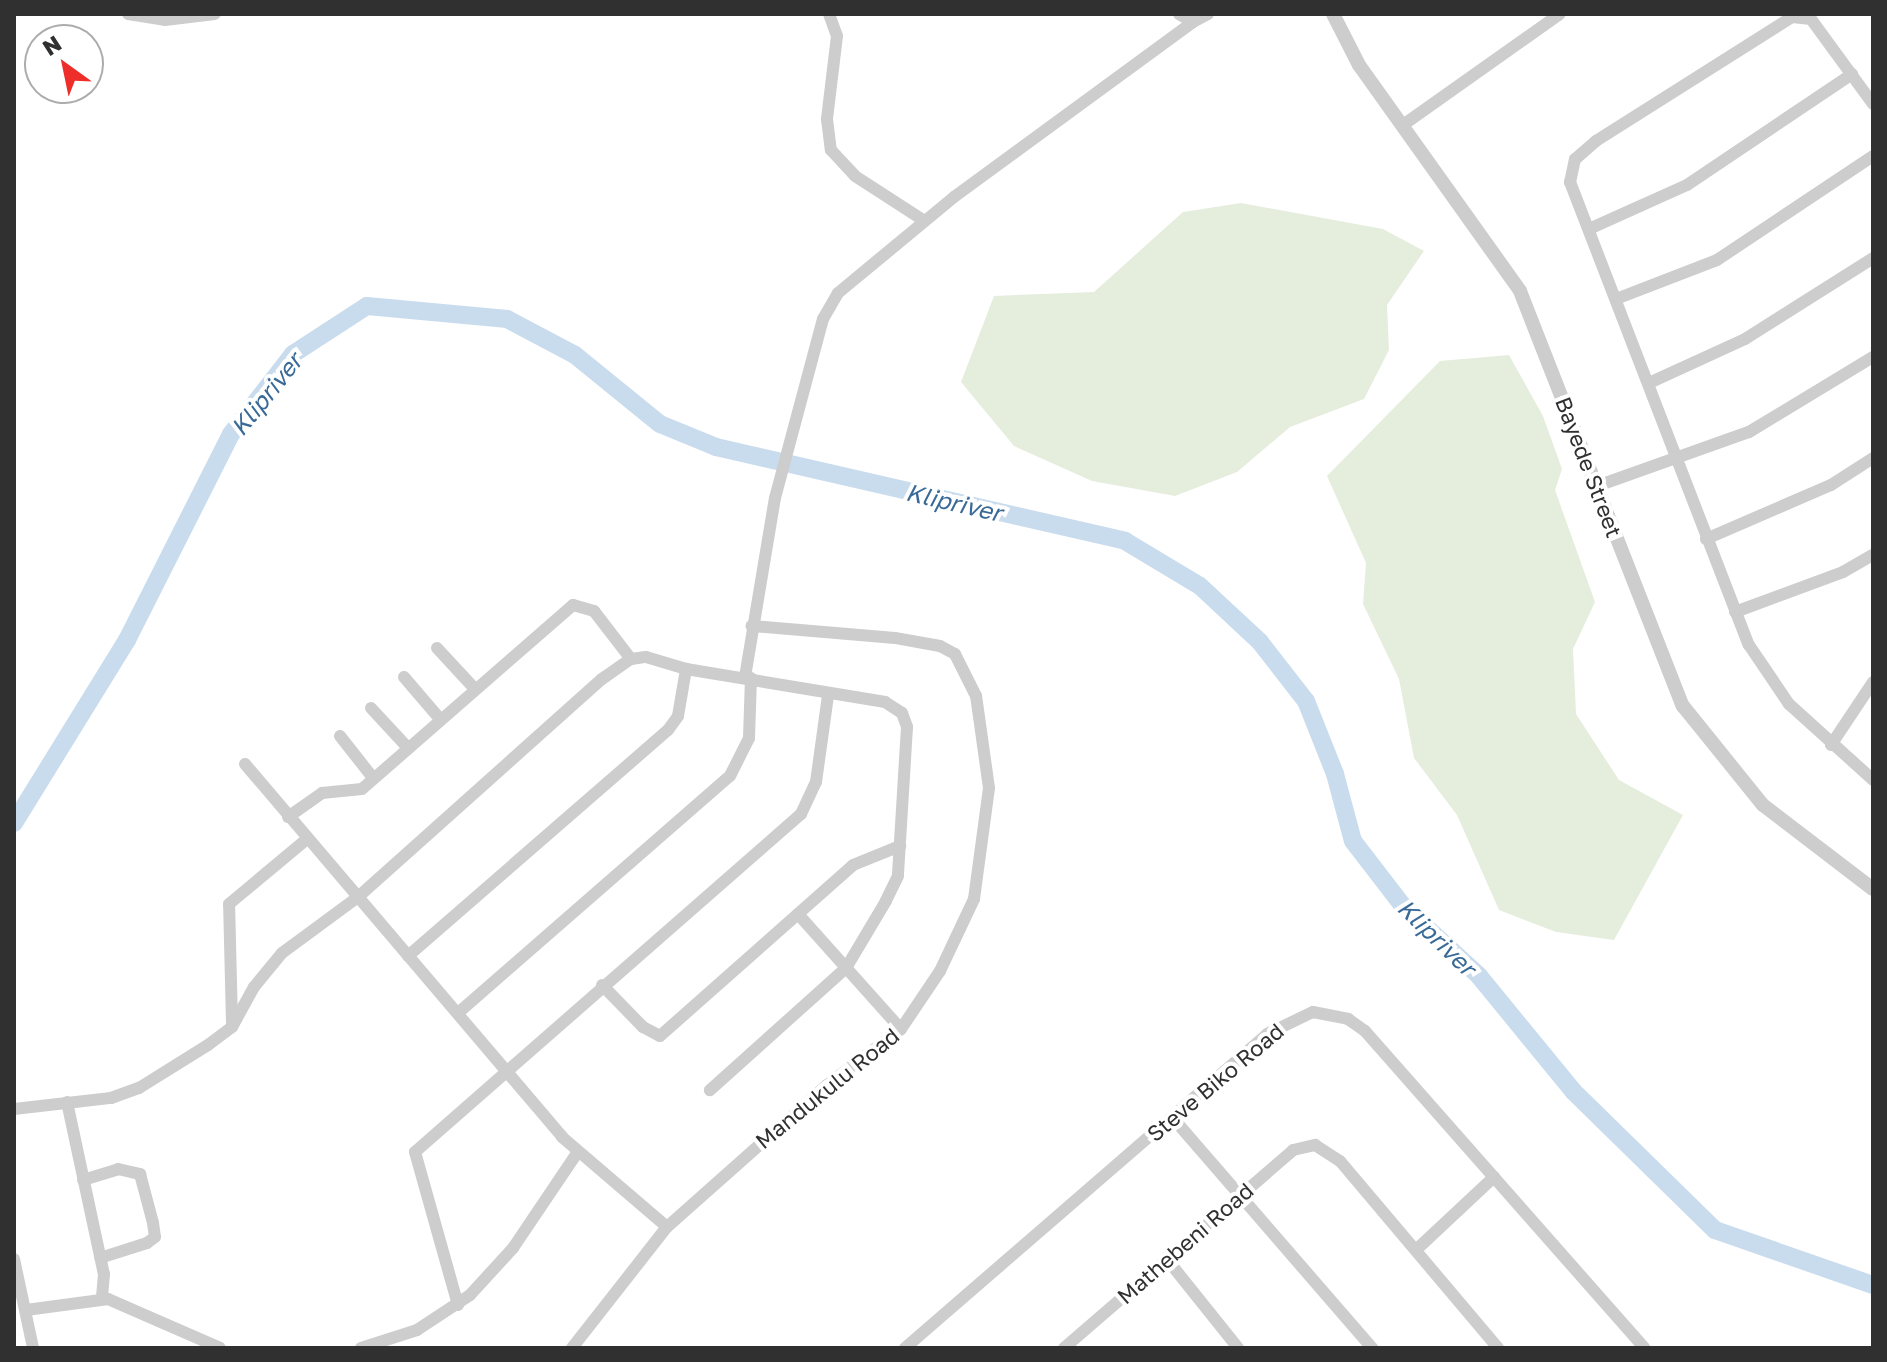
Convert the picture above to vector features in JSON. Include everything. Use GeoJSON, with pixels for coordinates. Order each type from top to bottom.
{"type":"FeatureCollection","features":[{"type":"Feature","properties":{"kind":"street"},"geometry":{"type":"LineString","coordinates":[[128,14],[165,20],[215,14]]}},
{"type":"Feature","properties":{"kind":"street"},"geometry":{"type":"LineString","coordinates":[[829,14],[837,36],[827,119],[831,150],[855,176],[923,220]]}},
{"type":"Feature","properties":{"kind":"street"},"geometry":{"type":"LineString","coordinates":[[1179,14],[1193,22]]}},
{"type":"Feature","properties":{"kind":"street"},"geometry":{"type":"LineString","coordinates":[[458,1013],[730,776],[749,738],[748,678],[752,626],[775,498],[823,319],[838,293],[923,220],[1208,14]]}},
{"type":"Feature","properties":{"kind":"street","name":"Bayede Street"},"geometry":{"type":"LineString","coordinates":[[1333,14],[1359,65],[1520,291],[1667,674],[1693,723],[1763,805],[1873,889]]}},
{"type":"Feature","properties":{"kind":"street"},"geometry":{"type":"LineString","coordinates":[[1403,125],[1560,14]]}},
{"type":"Feature","properties":{"kind":"street"},"geometry":{"type":"LineString","coordinates":[[1873,104],[1811,19],[1786,19],[1575,159],[1570,182],[1735,612],[1768,678],[1831,745],[1873,780]]}},
{"type":"Feature","properties":{"kind":"street"},"geometry":{"type":"LineString","coordinates":[[1589,229],[1687,185],[1852,74]]}},
{"type":"Feature","properties":{"kind":"street"},"geometry":{"type":"LineString","coordinates":[[1616,299],[1717,260],[1873,156]]}},
{"type":"Feature","properties":{"kind":"street"},"geometry":{"type":"LineString","coordinates":[[1649,383],[1758,331],[1873,258]]}},
{"type":"Feature","properties":{"kind":"street"},"geometry":{"type":"LineString","coordinates":[[1597,486],[1676,459],[1779,416],[1873,357]]}},
{"type":"Feature","properties":{"kind":"street"},"geometry":{"type":"LineString","coordinates":[[1706,539],[1831,485],[1873,458]]}},
{"type":"Feature","properties":{"kind":"street"},"geometry":{"type":"LineString","coordinates":[[1735,612],[1843,572],[1873,555]]}},
{"type":"Feature","properties":{"kind":"street"},"geometry":{"type":"LineString","coordinates":[[288,817],[316,796],[353,793],[553,619],[578,603],[594,611],[631,659]]}},
{"type":"Feature","properties":{"kind":"street","name":"Mandukulu Road"},"geometry":{"type":"LineString","coordinates":[[572,1348],[667,1227],[805,1104],[901,1029],[927,994],[960,933],[979,874],[989,788],[971,681],[955,654],[940,646],[752,626]]}},
{"type":"Feature","properties":{"kind":"street"},"geometry":{"type":"LineString","coordinates":[[437,648],[475,689]]}},
{"type":"Feature","properties":{"kind":"street"},"geometry":{"type":"LineString","coordinates":[[14,1109],[139,1088],[232,1027],[282,953],[358,897],[631,659],[659,659],[686,669],[828,695],[885,702],[906,720],[898,876],[846,968],[710,1090]]}},
{"type":"Feature","properties":{"kind":"street"},"geometry":{"type":"LineString","coordinates":[[408,956],[664,735],[678,716],[686,669]]}},
{"type":"Feature","properties":{"kind":"street"},"geometry":{"type":"LineString","coordinates":[[404,677],[440,719]]}},
{"type":"Feature","properties":{"kind":"street"},"geometry":{"type":"LineString","coordinates":[[1831,745],[1873,682]]}},
{"type":"Feature","properties":{"kind":"street"},"geometry":{"type":"LineString","coordinates":[[458,1305],[413,1156],[505,1069],[808,806],[828,695]]}},
{"type":"Feature","properties":{"kind":"street"},"geometry":{"type":"LineString","coordinates":[[371,708],[408,748]]}},
{"type":"Feature","properties":{"kind":"street"},"geometry":{"type":"LineString","coordinates":[[340,736],[373,778]]}},
{"type":"Feature","properties":{"kind":"street"},"geometry":{"type":"LineString","coordinates":[[245,764],[577,1153],[667,1227]]}},
{"type":"Feature","properties":{"kind":"street"},"geometry":{"type":"LineString","coordinates":[[232,1027],[226,910],[235,897],[307,839]]}},
{"type":"Feature","properties":{"kind":"street"},"geometry":{"type":"LineString","coordinates":[[602,985],[643,1027],[660,1036],[853,865],[900,846]]}},
{"type":"Feature","properties":{"kind":"street"},"geometry":{"type":"LineString","coordinates":[[798,914],[901,1029]]}},
{"type":"Feature","properties":{"kind":"street","name":"Steve Biko Road"},"geometry":{"type":"LineString","coordinates":[[905,1348],[1276,1027],[1304,1014],[1329,1013],[1365,1031],[1644,1348]]}},
{"type":"Feature","properties":{"kind":"street"},"geometry":{"type":"LineString","coordinates":[[67,1102],[100,1258],[102,1298]]}},
{"type":"Feature","properties":{"kind":"street"},"geometry":{"type":"LineString","coordinates":[[1172,1117],[1242,1194],[1372,1348]]}},
{"type":"Feature","properties":{"kind":"street","name":"Mathebeni Road"},"geometry":{"type":"LineString","coordinates":[[1064,1348],[1293,1150],[1309,1145],[1321,1147],[1340,1161],[1416,1250]]}},
{"type":"Feature","properties":{"kind":"street"},"geometry":{"type":"LineString","coordinates":[[361,1348],[417,1330],[458,1305],[513,1248],[577,1153]]}},
{"type":"Feature","properties":{"kind":"street"},"geometry":{"type":"LineString","coordinates":[[83,1180],[118,1169],[137,1172],[153,1223],[155,1237],[147,1243],[100,1258]]}},
{"type":"Feature","properties":{"kind":"street"},"geometry":{"type":"LineString","coordinates":[[1494,1177],[1416,1250],[1498,1348]]}},
{"type":"Feature","properties":{"kind":"street"},"geometry":{"type":"LineString","coordinates":[[1166,1258],[1238,1348]]}},
{"type":"Feature","properties":{"kind":"street"},"geometry":{"type":"LineString","coordinates":[[14,1259],[33,1348]]}},
{"type":"Feature","properties":{"kind":"street"},"geometry":{"type":"LineString","coordinates":[[26,1310],[102,1298],[220,1348]]}},
{"type":"Feature","properties":{"kind":"green space"},"geometry":{"type":"Polygon","coordinates":[[[1241,203],[1383,229],[1424,251],[1387,305],[1389,350],[1364,399],[1290,427],[1237,472],[1175,496],[1092,481],[1014,446],[961,382],[994,296],[1094,292],[1183,212],[1241,203]]]}},
{"type":"Feature","properties":{"kind":"green space"},"geometry":{"type":"Polygon","coordinates":[[[1509,355],[1543,416],[1562,469],[1555,490],[1595,602],[1573,649],[1576,714],[1619,780],[1683,815],[1614,940],[1556,932],[1499,910],[1457,815],[1414,758],[1399,679],[1363,604],[1366,563],[1327,476],[1440,361],[1509,355]]]}},
{"type":"Feature","properties":{"kind":"waterway","name":"Klipriver"},"geometry":{"type":"LineString","coordinates":[[14,823],[127,640],[231,434],[293,354],[367,306],[507,319],[575,355],[660,424],[716,447],[1125,541],[1200,586],[1260,642],[1306,701],[1335,774],[1353,841],[1403,906],[1479,976],[1573,1091],[1715,1230],[1873,1285]]}}]}
